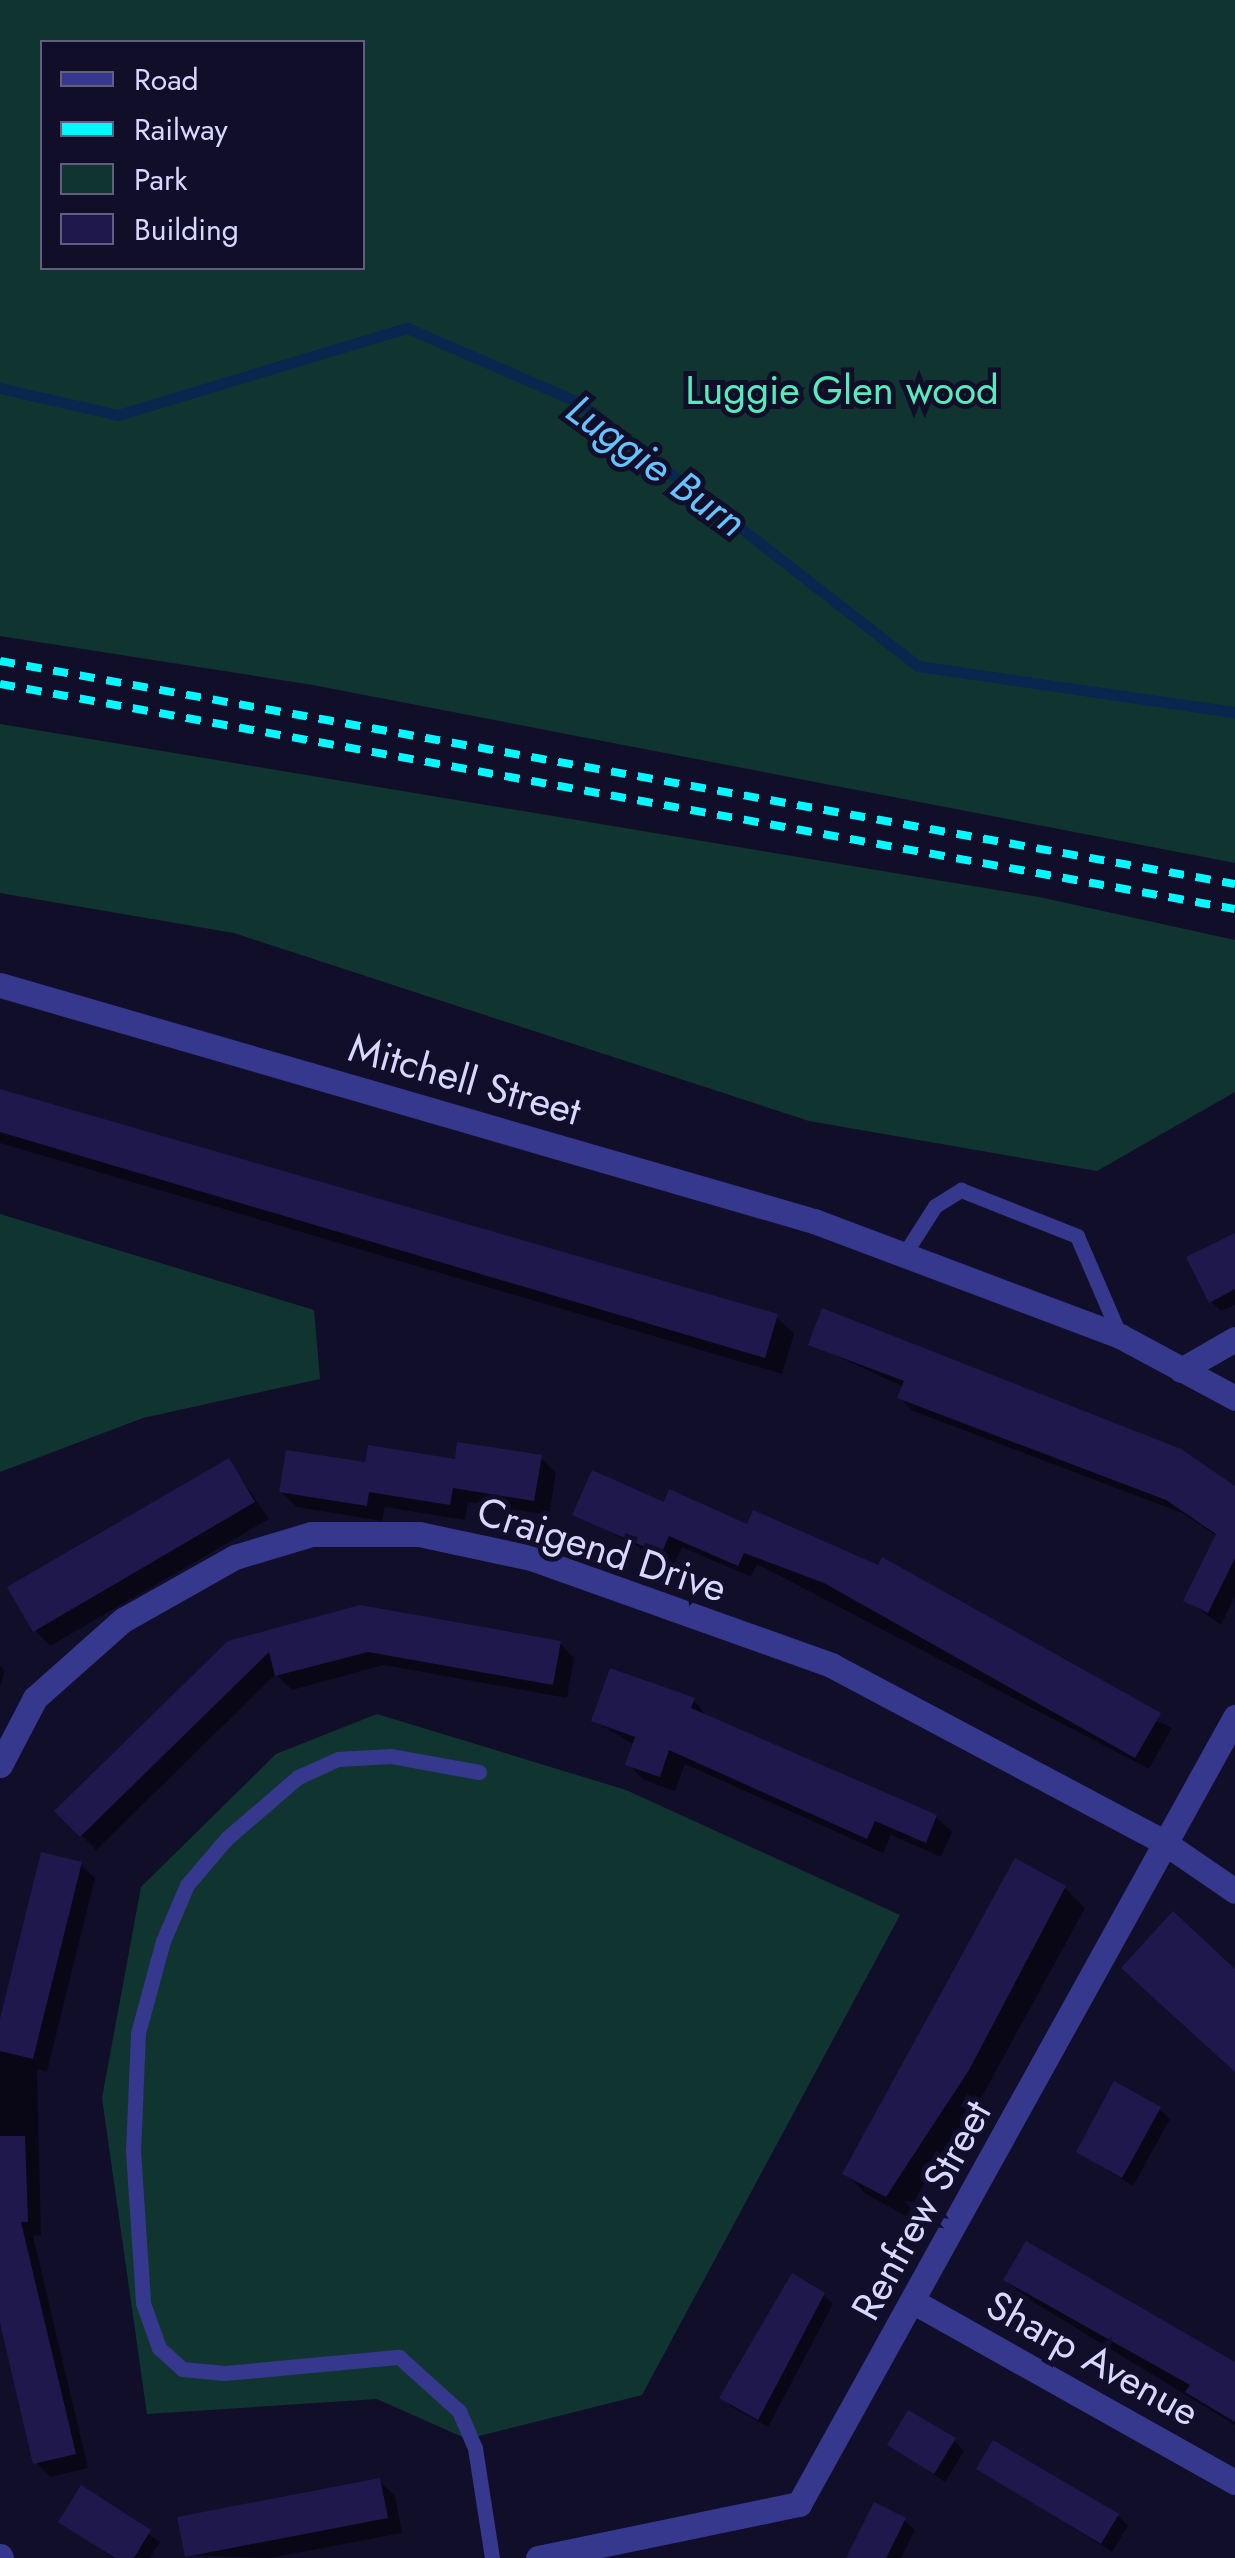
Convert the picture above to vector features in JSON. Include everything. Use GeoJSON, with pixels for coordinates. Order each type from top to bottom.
{"type":"FeatureCollection","features":[{"type":"Feature","properties":{"kind":"street","name":"Mitchell Street"},"geometry":{"type":"LineString","coordinates":[[0,984],[905,1253],[1120,1336],[1235,1398]]}},
{"type":"Feature","properties":{"kind":"street"},"geometry":{"type":"LineString","coordinates":[[1182,1370],[1235,1339]]}},
{"type":"Feature","properties":{"kind":"street","name":"Craigend Drive"},"geometry":{"type":"LineString","coordinates":[[0,1765],[35,1698],[122,1620],[235,1557],[311,1534],[419,1534],[531,1558],[831,1665],[1162,1841],[1235,1891]]}},
{"type":"Feature","properties":{"kind":"street","name":"Renfrew Street"},"geometry":{"type":"LineString","coordinates":[[538,2558],[800,2504],[914,2302],[1162,1841],[1235,1717]]}},
{"type":"Feature","properties":{"kind":"street","name":"Sharp Avenue"},"geometry":{"type":"LineString","coordinates":[[914,2302],[1235,2482]]}},
{"type":"Feature","properties":{"kind":"lane"},"geometry":{"type":"LineString","coordinates":[[905,1253],[935,1206],[962,1190],[1077,1236],[1120,1336]]}},
{"type":"Feature","properties":{"kind":"lane"},"geometry":{"type":"LineString","coordinates":[[478,1772],[391,1756],[338,1759],[298,1778],[227,1838],[188,1885],[163,1941],[138,2033],[133,2151],[143,2302],[159,2348],[182,2370],[225,2373],[399,2357],[459,2411],[476,2448],[492,2558]]}},
{"type":"Feature","properties":{"kind":"green space","name":"Luggie Glen wood"},"geometry":{"type":"Polygon","coordinates":[[[0,0],[1235,0],[1235,863],[313,685],[0,636],[0,0]]]}},
{"type":"Feature","properties":{"kind":"green space"},"geometry":{"type":"Polygon","coordinates":[[[0,724],[1039,897],[1235,940],[1235,1092],[1097,1171],[809,1121],[234,933],[0,893],[0,724]]]}},
{"type":"Feature","properties":{"kind":"green space"},"geometry":{"type":"Polygon","coordinates":[[[0,1214],[314,1310],[320,1379],[143,1418],[0,1472],[0,1214]]]}},
{"type":"Feature","properties":{"kind":"green space"},"geometry":{"type":"Polygon","coordinates":[[[377,1714],[626,1790],[900,1915],[642,2395],[467,2439],[377,2399],[147,2414],[102,2098],[141,1887],[276,1754],[377,1714]]]}},
{"type":"Feature","properties":{"kind":"building"},"geometry":{"type":"Polygon","coordinates":[[[0,1089],[778,1314],[765,1358],[0,1132],[0,1089]]]}},
{"type":"Feature","properties":{"kind":"building"},"geometry":{"type":"Polygon","coordinates":[[[1235,1233],[1235,1289],[1209,1303],[1186,1257],[1235,1233]]]}},
{"type":"Feature","properties":{"kind":"building"},"geometry":{"type":"Polygon","coordinates":[[[822,1308],[1181,1449],[1235,1486],[1235,1558],[1208,1613],[1183,1601],[1216,1534],[1166,1500],[897,1398],[904,1381],[808,1345],[822,1308]]]}},
{"type":"Feature","properties":{"kind":"building"},"geometry":{"type":"Polygon","coordinates":[[[457,1442],[542,1455],[534,1501],[453,1488],[450,1505],[369,1492],[367,1506],[279,1492],[286,1450],[365,1462],[368,1445],[455,1459],[457,1442]]]}},
{"type":"Feature","properties":{"kind":"building"},"geometry":{"type":"Polygon","coordinates":[[[229,1458],[255,1502],[33,1632],[7,1587],[229,1458]]]}},
{"type":"Feature","properties":{"kind":"building"},"geometry":{"type":"Polygon","coordinates":[[[592,1470],[664,1502],[669,1489],[747,1524],[753,1510],[878,1565],[882,1557],[1161,1713],[1135,1758],[824,1583],[744,1553],[738,1566],[669,1536],[661,1554],[572,1515],[592,1470]]]}},
{"type":"Feature","properties":{"kind":"building"},"geometry":{"type":"Polygon","coordinates":[[[360,1605],[561,1641],[553,1685],[368,1652],[275,1676],[269,1652],[80,1837],[54,1811],[228,1641],[360,1605]]]}},
{"type":"Feature","properties":{"kind":"building"},"geometry":{"type":"Polygon","coordinates":[[[610,1668],[695,1698],[691,1708],[937,1815],[926,1843],[875,1821],[867,1839],[669,1750],[660,1777],[625,1765],[635,1737],[591,1721],[610,1668]]]}},
{"type":"Feature","properties":{"kind":"building"},"geometry":{"type":"Polygon","coordinates":[[[41,1852],[82,1862],[33,2059],[0,2051],[0,2019],[41,1852]]]}},
{"type":"Feature","properties":{"kind":"building"},"geometry":{"type":"Polygon","coordinates":[[[1015,1858],[1066,1886],[969,2070],[886,2197],[842,2174],[1015,1858]]]}},
{"type":"Feature","properties":{"kind":"building"},"geometry":{"type":"Polygon","coordinates":[[[1173,1911],[1235,1969],[1235,2072],[1121,1968],[1173,1911]]]}},
{"type":"Feature","properties":{"kind":"building"},"geometry":{"type":"Polygon","coordinates":[[[1114,2081],[1161,2107],[1122,2178],[1076,2152],[1114,2081]]]}},
{"type":"Feature","properties":{"kind":"building"},"geometry":{"type":"Polygon","coordinates":[[[0,2136],[25,2136],[28,2222],[21,2222],[76,2454],[33,2464],[0,2323],[0,2136]]]}},
{"type":"Feature","properties":{"kind":"building"},"geometry":{"type":"Polygon","coordinates":[[[1026,2241],[1235,2362],[1235,2422],[1185,2392],[1190,2385],[1003,2280],[1026,2241]]]}},
{"type":"Feature","properties":{"kind":"building"},"geometry":{"type":"Polygon","coordinates":[[[792,2273],[825,2293],[758,2420],[719,2398],[792,2273]]]}},
{"type":"Feature","properties":{"kind":"building"},"geometry":{"type":"Polygon","coordinates":[[[908,2410],[956,2438],[934,2474],[887,2445],[908,2410]]]}},
{"type":"Feature","properties":{"kind":"building"},"geometry":{"type":"Polygon","coordinates":[[[993,2440],[1119,2514],[1101,2544],[976,2469],[993,2440]]]}},
{"type":"Feature","properties":{"kind":"building"},"geometry":{"type":"Polygon","coordinates":[[[380,2478],[388,2518],[185,2557],[177,2517],[380,2478]]]}},
{"type":"Feature","properties":{"kind":"building"},"geometry":{"type":"Polygon","coordinates":[[[81,2485],[151,2530],[134,2558],[115,2558],[58,2522],[81,2485]]]}},
{"type":"Feature","properties":{"kind":"building"},"geometry":{"type":"Polygon","coordinates":[[[874,2502],[906,2518],[886,2558],[846,2558],[874,2502]]]}},
{"type":"Feature","properties":{"kind":"waterway","name":"Luggie Burn"},"geometry":{"type":"LineString","coordinates":[[0,388],[118,415],[407,328],[580,403],[918,666],[1235,712]]}},
{"type":"Feature","properties":{"kind":"railway"},"geometry":{"type":"LineString","coordinates":[[0,661],[1235,884]]}},
{"type":"Feature","properties":{"kind":"railway"},"geometry":{"type":"LineString","coordinates":[[0,684],[1235,909]]}}]}
